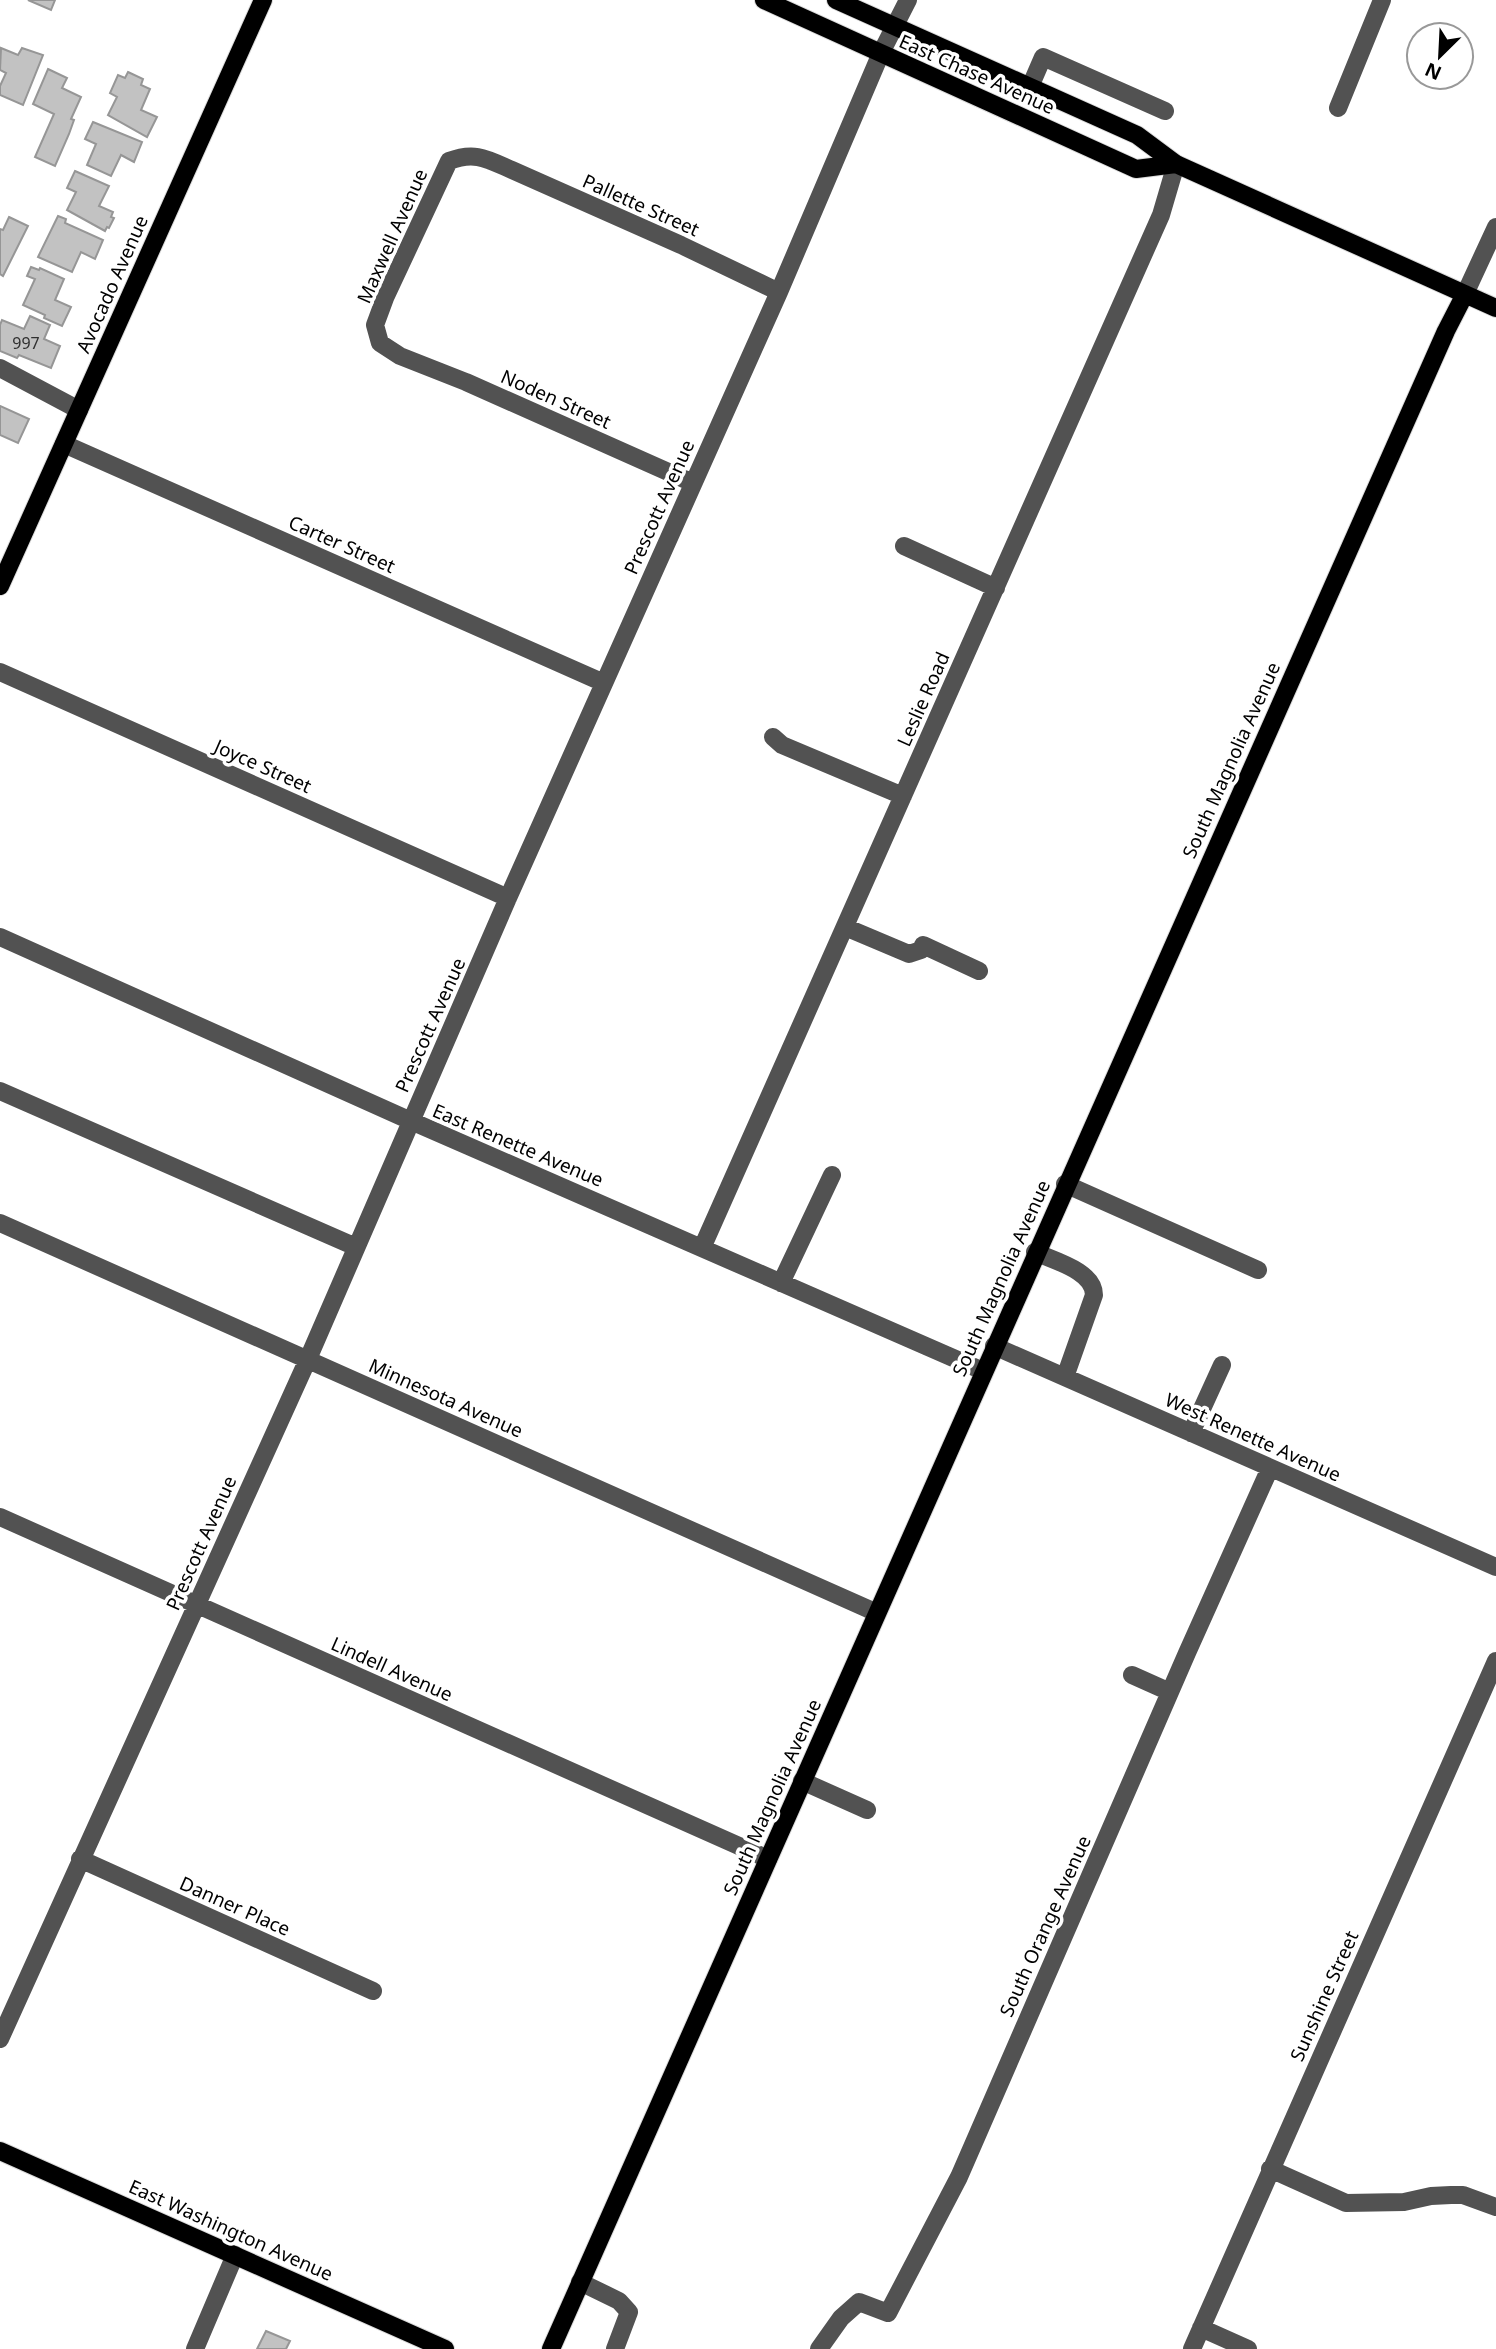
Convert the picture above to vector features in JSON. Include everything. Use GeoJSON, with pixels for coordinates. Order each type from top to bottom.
{"type":"FeatureCollection","features":[{"type":"Feature","properties":{"kind":"main road","name":"Avocado Avenue"},"geometry":{"type":"LineString","coordinates":[[0,586],[263,0]]}},
{"type":"Feature","properties":{"kind":"main road","name":"East Chase Avenue"},"geometry":{"type":"LineString","coordinates":[[764,0],[1136,169],[1175,163]]}},
{"type":"Feature","properties":{"kind":"main road","name":"East Chase Avenue"},"geometry":{"type":"LineString","coordinates":[[836,0],[1137,135],[1175,163],[1496,308]]}},
{"type":"Feature","properties":{"kind":"main road","name":"South Magnolia Avenue"},"geometry":{"type":"LineString","coordinates":[[551,2349],[1035,1252],[1446,331],[1465,294]]}},
{"type":"Feature","properties":{"kind":"main road","name":"East Washington Avenue"},"geometry":{"type":"LineString","coordinates":[[0,2151],[445,2349]]}},
{"type":"Feature","properties":{"kind":"street","name":"Prescott Avenue"},"geometry":{"type":"LineString","coordinates":[[0,2039],[308,1359],[508,898],[779,292],[881,53],[908,0]]}},
{"type":"Feature","properties":{"kind":"street"},"geometry":{"type":"LineString","coordinates":[[1338,108],[1382,0]]}},
{"type":"Feature","properties":{"kind":"street"},"geometry":{"type":"LineString","coordinates":[[1030,87],[1043,57],[1165,111]]}},
{"type":"Feature","properties":{"kind":"street","name":"Maxwell Avenue"},"geometry":{"type":"LineString","coordinates":[[400,356],[380,342],[376,325],[385,298],[449,161],[465,155],[486,159]]}},
{"type":"Feature","properties":{"kind":"street","name":"Pallette Street"},"geometry":{"type":"LineString","coordinates":[[486,159],[681,245],[779,292]]}},
{"type":"Feature","properties":{"kind":"street","name":"Leslie Road"},"geometry":{"type":"LineString","coordinates":[[702,1248],[1161,215],[1175,163]]}},
{"type":"Feature","properties":{"kind":"street","name":"South Magnolia Avenue"},"geometry":{"type":"LineString","coordinates":[[1465,294],[1496,227]]}},
{"type":"Feature","properties":{"kind":"street","name":"Noden Street"},"geometry":{"type":"LineString","coordinates":[[400,356],[466,382],[693,483]]}},
{"type":"Feature","properties":{"kind":"street"},"geometry":{"type":"LineString","coordinates":[[0,368],[79,410]]}},
{"type":"Feature","properties":{"kind":"street","name":"Carter Street"},"geometry":{"type":"LineString","coordinates":[[64,444],[604,683]]}},
{"type":"Feature","properties":{"kind":"street"},"geometry":{"type":"LineString","coordinates":[[905,546],[996,588]]}},
{"type":"Feature","properties":{"kind":"street","name":"Joyce Street"},"geometry":{"type":"LineString","coordinates":[[0,672],[508,898]]}},
{"type":"Feature","properties":{"kind":"street"},"geometry":{"type":"LineString","coordinates":[[773,737],[782,745],[903,796]]}},
{"type":"Feature","properties":{"kind":"street"},"geometry":{"type":"LineString","coordinates":[[845,927],[909,954],[921,950],[923,945],[979,971]]}},
{"type":"Feature","properties":{"kind":"street","name":"East Renette Avenue"},"geometry":{"type":"LineString","coordinates":[[0,937],[411,1121],[983,1371]]}},
{"type":"Feature","properties":{"kind":"street"},"geometry":{"type":"LineString","coordinates":[[0,1091],[356,1247]]}},
{"type":"Feature","properties":{"kind":"street"},"geometry":{"type":"LineString","coordinates":[[781,1283],[832,1175]]}},
{"type":"Feature","properties":{"kind":"street"},"geometry":{"type":"LineString","coordinates":[[1066,1184],[1258,1270]]}},
{"type":"Feature","properties":{"kind":"street","name":"Minnesota Avenue"},"geometry":{"type":"LineString","coordinates":[[0,1223],[875,1612]]}},
{"type":"Feature","properties":{"kind":"street"},"geometry":{"type":"LineString","coordinates":[[1035,1252],[1082,1274],[1094,1286],[1094,1296],[1065,1377]]}},
{"type":"Feature","properties":{"kind":"street","name":"West Renette Avenue"},"geometry":{"type":"LineString","coordinates":[[994,1346],[1496,1567]]}},
{"type":"Feature","properties":{"kind":"street"},"geometry":{"type":"LineString","coordinates":[[1191,1433],[1222,1365]]}},
{"type":"Feature","properties":{"kind":"street","name":"South Orange Avenue"},"geometry":{"type":"LineString","coordinates":[[819,2349],[841,2318],[859,2302],[888,2313],[959,2177],[1270,1468]]}},
{"type":"Feature","properties":{"kind":"street","name":"Lindell Avenue"},"geometry":{"type":"LineString","coordinates":[[0,1517],[768,1859]]}},
{"type":"Feature","properties":{"kind":"street","name":"Sunshine Street"},"geometry":{"type":"LineString","coordinates":[[1192,2349],[1496,1661]]}},
{"type":"Feature","properties":{"kind":"street"},"geometry":{"type":"LineString","coordinates":[[1132,1675],[1170,1692]]}},
{"type":"Feature","properties":{"kind":"street"},"geometry":{"type":"LineString","coordinates":[[802,1781],[867,1810]]}},
{"type":"Feature","properties":{"kind":"street","name":"Danner Place"},"geometry":{"type":"LineString","coordinates":[[80,1859],[373,1991]]}},
{"type":"Feature","properties":{"kind":"street"},"geometry":{"type":"LineString","coordinates":[[1270,2169],[1346,2203],[1404,2202],[1451,2194],[1463,2195],[1496,2207]]}},
{"type":"Feature","properties":{"kind":"street"},"geometry":{"type":"LineString","coordinates":[[195,2349],[235,2255]]}},
{"type":"Feature","properties":{"kind":"street"},"geometry":{"type":"LineString","coordinates":[[580,2282],[619,2301],[629,2312],[615,2349]]}},
{"type":"Feature","properties":{"kind":"street"},"geometry":{"type":"LineString","coordinates":[[1201,2328],[1248,2349]]}},
{"type":"Feature","properties":{"kind":"building"},"geometry":{"type":"Polygon","coordinates":[[[28,0],[55,0],[51,10],[28,0]]]}},
{"type":"Feature","properties":{"kind":"building"},"geometry":{"type":"Polygon","coordinates":[[[1,48],[18,55],[22,48],[43,55],[23,105],[0,95],[0,86],[6,73],[0,70],[1,48]]]}},
{"type":"Feature","properties":{"kind":"building"},"geometry":{"type":"Polygon","coordinates":[[[48,69],[67,78],[62,88],[81,97],[55,166],[35,157],[54,114],[33,104],[48,69]]]}},
{"type":"Feature","properties":{"kind":"building"},"geometry":{"type":"Polygon","coordinates":[[[128,72],[143,79],[141,85],[150,89],[141,110],[157,117],[147,137],[108,115],[117,97],[110,93],[118,75],[125,78],[128,72]]]}},
{"type":"Feature","properties":{"kind":"building"},"geometry":{"type":"Polygon","coordinates":[[[93,122],[142,142],[134,162],[121,155],[111,176],[87,165],[96,144],[85,139],[93,122]]]}},
{"type":"Feature","properties":{"kind":"building"},"geometry":{"type":"Polygon","coordinates":[[[75,171],[109,186],[99,206],[113,212],[111,217],[114,218],[105,231],[67,210],[76,192],[67,188],[75,171]]]}},
{"type":"Feature","properties":{"kind":"building"},"geometry":{"type":"Polygon","coordinates":[[[58,216],[66,219],[65,223],[103,240],[95,259],[81,252],[72,272],[38,257],[58,216]]]}},
{"type":"Feature","properties":{"kind":"building"},"geometry":{"type":"Polygon","coordinates":[[[9,217],[28,226],[3,276],[0,274],[0,229],[3,230],[9,217]]]}},
{"type":"Feature","properties":{"kind":"building"},"geometry":{"type":"Polygon","coordinates":[[[31,267],[40,268],[64,279],[55,300],[71,307],[62,326],[23,305],[35,279],[27,276],[31,267]]]}},
{"type":"Feature","properties":{"kind":"building"},"geometry":{"type":"Polygon","coordinates":[[[30,316],[50,325],[44,339],[60,346],[51,368],[19,355],[17,358],[0,351],[2,320],[24,329],[30,316]]]}},
{"type":"Feature","properties":{"kind":"building"},"geometry":{"type":"Polygon","coordinates":[[[0,406],[29,419],[18,443],[0,435],[0,406]]]}},
{"type":"Feature","properties":{"kind":"building"},"geometry":{"type":"Polygon","coordinates":[[[266,2331],[290,2341],[286,2349],[257,2349],[266,2331]]]}}]}
